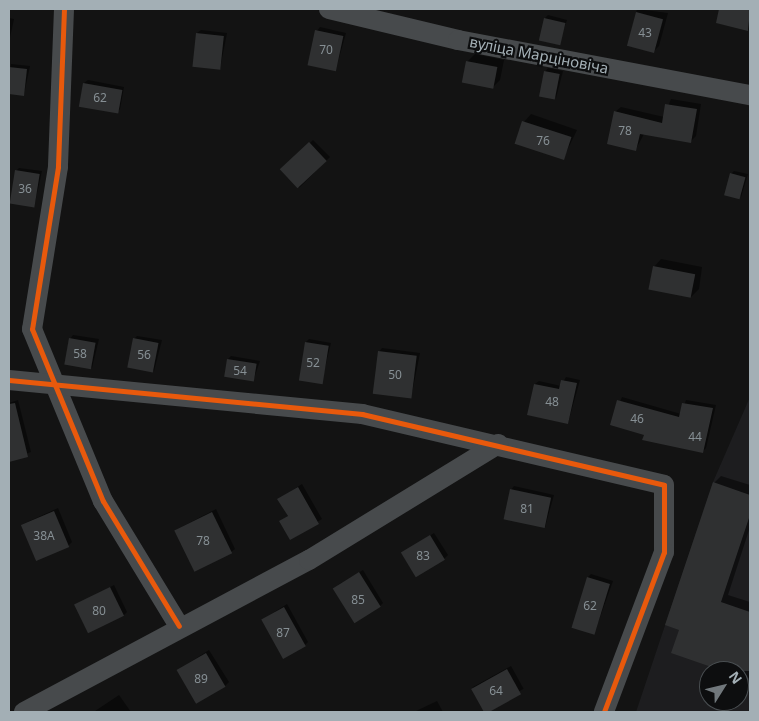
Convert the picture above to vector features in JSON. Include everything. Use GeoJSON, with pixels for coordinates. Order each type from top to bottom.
{"type":"FeatureCollection","features":[{"type":"Feature","properties":{"kind":"street"},"geometry":{"type":"LineString","coordinates":[[64,9],[58,167],[32,329],[52,384],[103,501],[179,626]]}},
{"type":"Feature","properties":{"kind":"street","name":"вуліца Марціновіча"},"geometry":{"type":"LineString","coordinates":[[329,9],[458,40],[750,95]]}},
{"type":"Feature","properties":{"kind":"street"},"geometry":{"type":"LineString","coordinates":[[9,380],[362,414],[498,444],[664,485],[664,552],[604,712]]}},
{"type":"Feature","properties":{"kind":"street"},"geometry":{"type":"LineString","coordinates":[[24,712],[179,626],[309,560],[498,444]]}},
{"type":"Feature","properties":{"kind":"shaded area"},"geometry":{"type":"Polygon","coordinates":[[[750,397],[750,712],[636,712],[713,482],[750,397]]]}},
{"type":"Feature","properties":{"kind":"building"},"geometry":{"type":"Polygon","coordinates":[[[719,9],[750,9],[748,31],[716,23],[719,9]]]}},
{"type":"Feature","properties":{"kind":"building"},"geometry":{"type":"Polygon","coordinates":[[[636,12],[663,19],[654,53],[627,46],[636,12]]]}},
{"type":"Feature","properties":{"kind":"building"},"geometry":{"type":"Polygon","coordinates":[[[544,18],[565,23],[560,45],[539,40],[544,18]]]}},
{"type":"Feature","properties":{"kind":"building"},"geometry":{"type":"Polygon","coordinates":[[[315,30],[343,36],[336,71],[308,65],[315,30]]]}},
{"type":"Feature","properties":{"kind":"building"},"geometry":{"type":"Polygon","coordinates":[[[196,33],[224,36],[220,70],[192,67],[196,33]]]}},
{"type":"Feature","properties":{"kind":"building"},"geometry":{"type":"Polygon","coordinates":[[[466,61],[497,67],[493,89],[462,83],[466,61]]]}},
{"type":"Feature","properties":{"kind":"building"},"geometry":{"type":"Polygon","coordinates":[[[9,67],[27,69],[24,96],[9,94],[9,67]]]}},
{"type":"Feature","properties":{"kind":"building"},"geometry":{"type":"Polygon","coordinates":[[[544,71],[560,74],[555,100],[539,97],[544,71]]]}},
{"type":"Feature","properties":{"kind":"building"},"geometry":{"type":"Polygon","coordinates":[[[83,83],[122,90],[118,114],[79,107],[83,83]]]}},
{"type":"Feature","properties":{"kind":"building"},"geometry":{"type":"Polygon","coordinates":[[[665,104],[697,109],[691,143],[640,134],[636,151],[607,144],[614,111],[662,123],[665,104]]]}},
{"type":"Feature","properties":{"kind":"building"},"geometry":{"type":"Polygon","coordinates":[[[522,121],[571,137],[564,160],[515,144],[522,121]]]}},
{"type":"Feature","properties":{"kind":"building"},"geometry":{"type":"Polygon","coordinates":[[[309,142],[327,161],[297,188],[280,169],[309,142]]]}},
{"type":"Feature","properties":{"kind":"building"},"geometry":{"type":"Polygon","coordinates":[[[15,170],[40,174],[34,207],[10,204],[15,170]]]}},
{"type":"Feature","properties":{"kind":"building"},"geometry":{"type":"Polygon","coordinates":[[[730,173],[745,177],[740,199],[724,195],[730,173]]]}},
{"type":"Feature","properties":{"kind":"building"},"geometry":{"type":"Polygon","coordinates":[[[653,266],[695,274],[691,298],[648,290],[653,266]]]}},
{"type":"Feature","properties":{"kind":"building"},"geometry":{"type":"Polygon","coordinates":[[[69,338],[96,343],[91,369],[64,365],[69,338]]]}},
{"type":"Feature","properties":{"kind":"building"},"geometry":{"type":"Polygon","coordinates":[[[133,338],[159,343],[153,372],[127,367],[133,338]]]}},
{"type":"Feature","properties":{"kind":"building"},"geometry":{"type":"Polygon","coordinates":[[[305,342],[329,346],[323,384],[299,381],[305,342]]]}},
{"type":"Feature","properties":{"kind":"building"},"geometry":{"type":"Polygon","coordinates":[[[378,351],[417,356],[411,398],[373,394],[378,351]]]}},
{"type":"Feature","properties":{"kind":"building"},"geometry":{"type":"Polygon","coordinates":[[[227,359],[257,364],[254,381],[224,377],[227,359]]]}},
{"type":"Feature","properties":{"kind":"building"},"geometry":{"type":"Polygon","coordinates":[[[561,380],[577,383],[568,424],[527,415],[534,384],[559,389],[561,380]]]}},
{"type":"Feature","properties":{"kind":"building"},"geometry":{"type":"Polygon","coordinates":[[[617,400],[679,417],[682,403],[713,408],[703,453],[642,440],[644,435],[610,425],[617,400]]]}},
{"type":"Feature","properties":{"kind":"building"},"geometry":{"type":"Polygon","coordinates":[[[15,403],[28,457],[9,462],[9,404],[15,403]]]}},
{"type":"Feature","properties":{"kind":"building"},"geometry":{"type":"Polygon","coordinates":[[[713,482],[750,495],[750,515],[721,602],[750,612],[750,671],[749,661],[699,661],[699,663],[671,653],[679,630],[665,625],[713,482]]]}},
{"type":"Feature","properties":{"kind":"building"},"geometry":{"type":"Polygon","coordinates":[[[298,487],[319,524],[290,540],[279,521],[288,516],[277,499],[298,487]]]}},
{"type":"Feature","properties":{"kind":"building"},"geometry":{"type":"Polygon","coordinates":[[[510,489],[551,498],[545,528],[504,519],[510,489]]]}},
{"type":"Feature","properties":{"kind":"building"},"geometry":{"type":"Polygon","coordinates":[[[54,511],[69,547],[36,561],[21,525],[54,511]]]}},
{"type":"Feature","properties":{"kind":"building"},"geometry":{"type":"Polygon","coordinates":[[[212,512],[232,553],[194,572],[174,530],[212,512]]]}},
{"type":"Feature","properties":{"kind":"building"},"geometry":{"type":"Polygon","coordinates":[[[430,535],[445,560],[416,577],[401,553],[430,535]]]}},
{"type":"Feature","properties":{"kind":"building"},"geometry":{"type":"Polygon","coordinates":[[[359,572],[381,607],[354,623],[333,588],[359,572]]]}},
{"type":"Feature","properties":{"kind":"building"},"geometry":{"type":"Polygon","coordinates":[[[587,577],[610,584],[594,635],[572,628],[587,577]]]}},
{"type":"Feature","properties":{"kind":"building"},"geometry":{"type":"Polygon","coordinates":[[[110,587],[124,616],[88,633],[74,605],[110,587]]]}},
{"type":"Feature","properties":{"kind":"building"},"geometry":{"type":"Polygon","coordinates":[[[284,607],[306,646],[283,659],[261,620],[284,607]]]}},
{"type":"Feature","properties":{"kind":"building"},"geometry":{"type":"Polygon","coordinates":[[[206,653],[226,687],[196,704],[177,670],[206,653]]]}},
{"type":"Feature","properties":{"kind":"building"},"geometry":{"type":"Polygon","coordinates":[[[507,669],[521,694],[489,712],[484,712],[471,689],[507,669]]]}},
{"type":"Feature","properties":{"kind":"cycle path"},"geometry":{"type":"LineString","coordinates":[[64,9],[58,167],[32,329],[103,501],[179,626]]}},
{"type":"Feature","properties":{"kind":"cycle path"},"geometry":{"type":"LineString","coordinates":[[9,380],[362,414],[664,485],[664,552],[604,712]]}}]}
